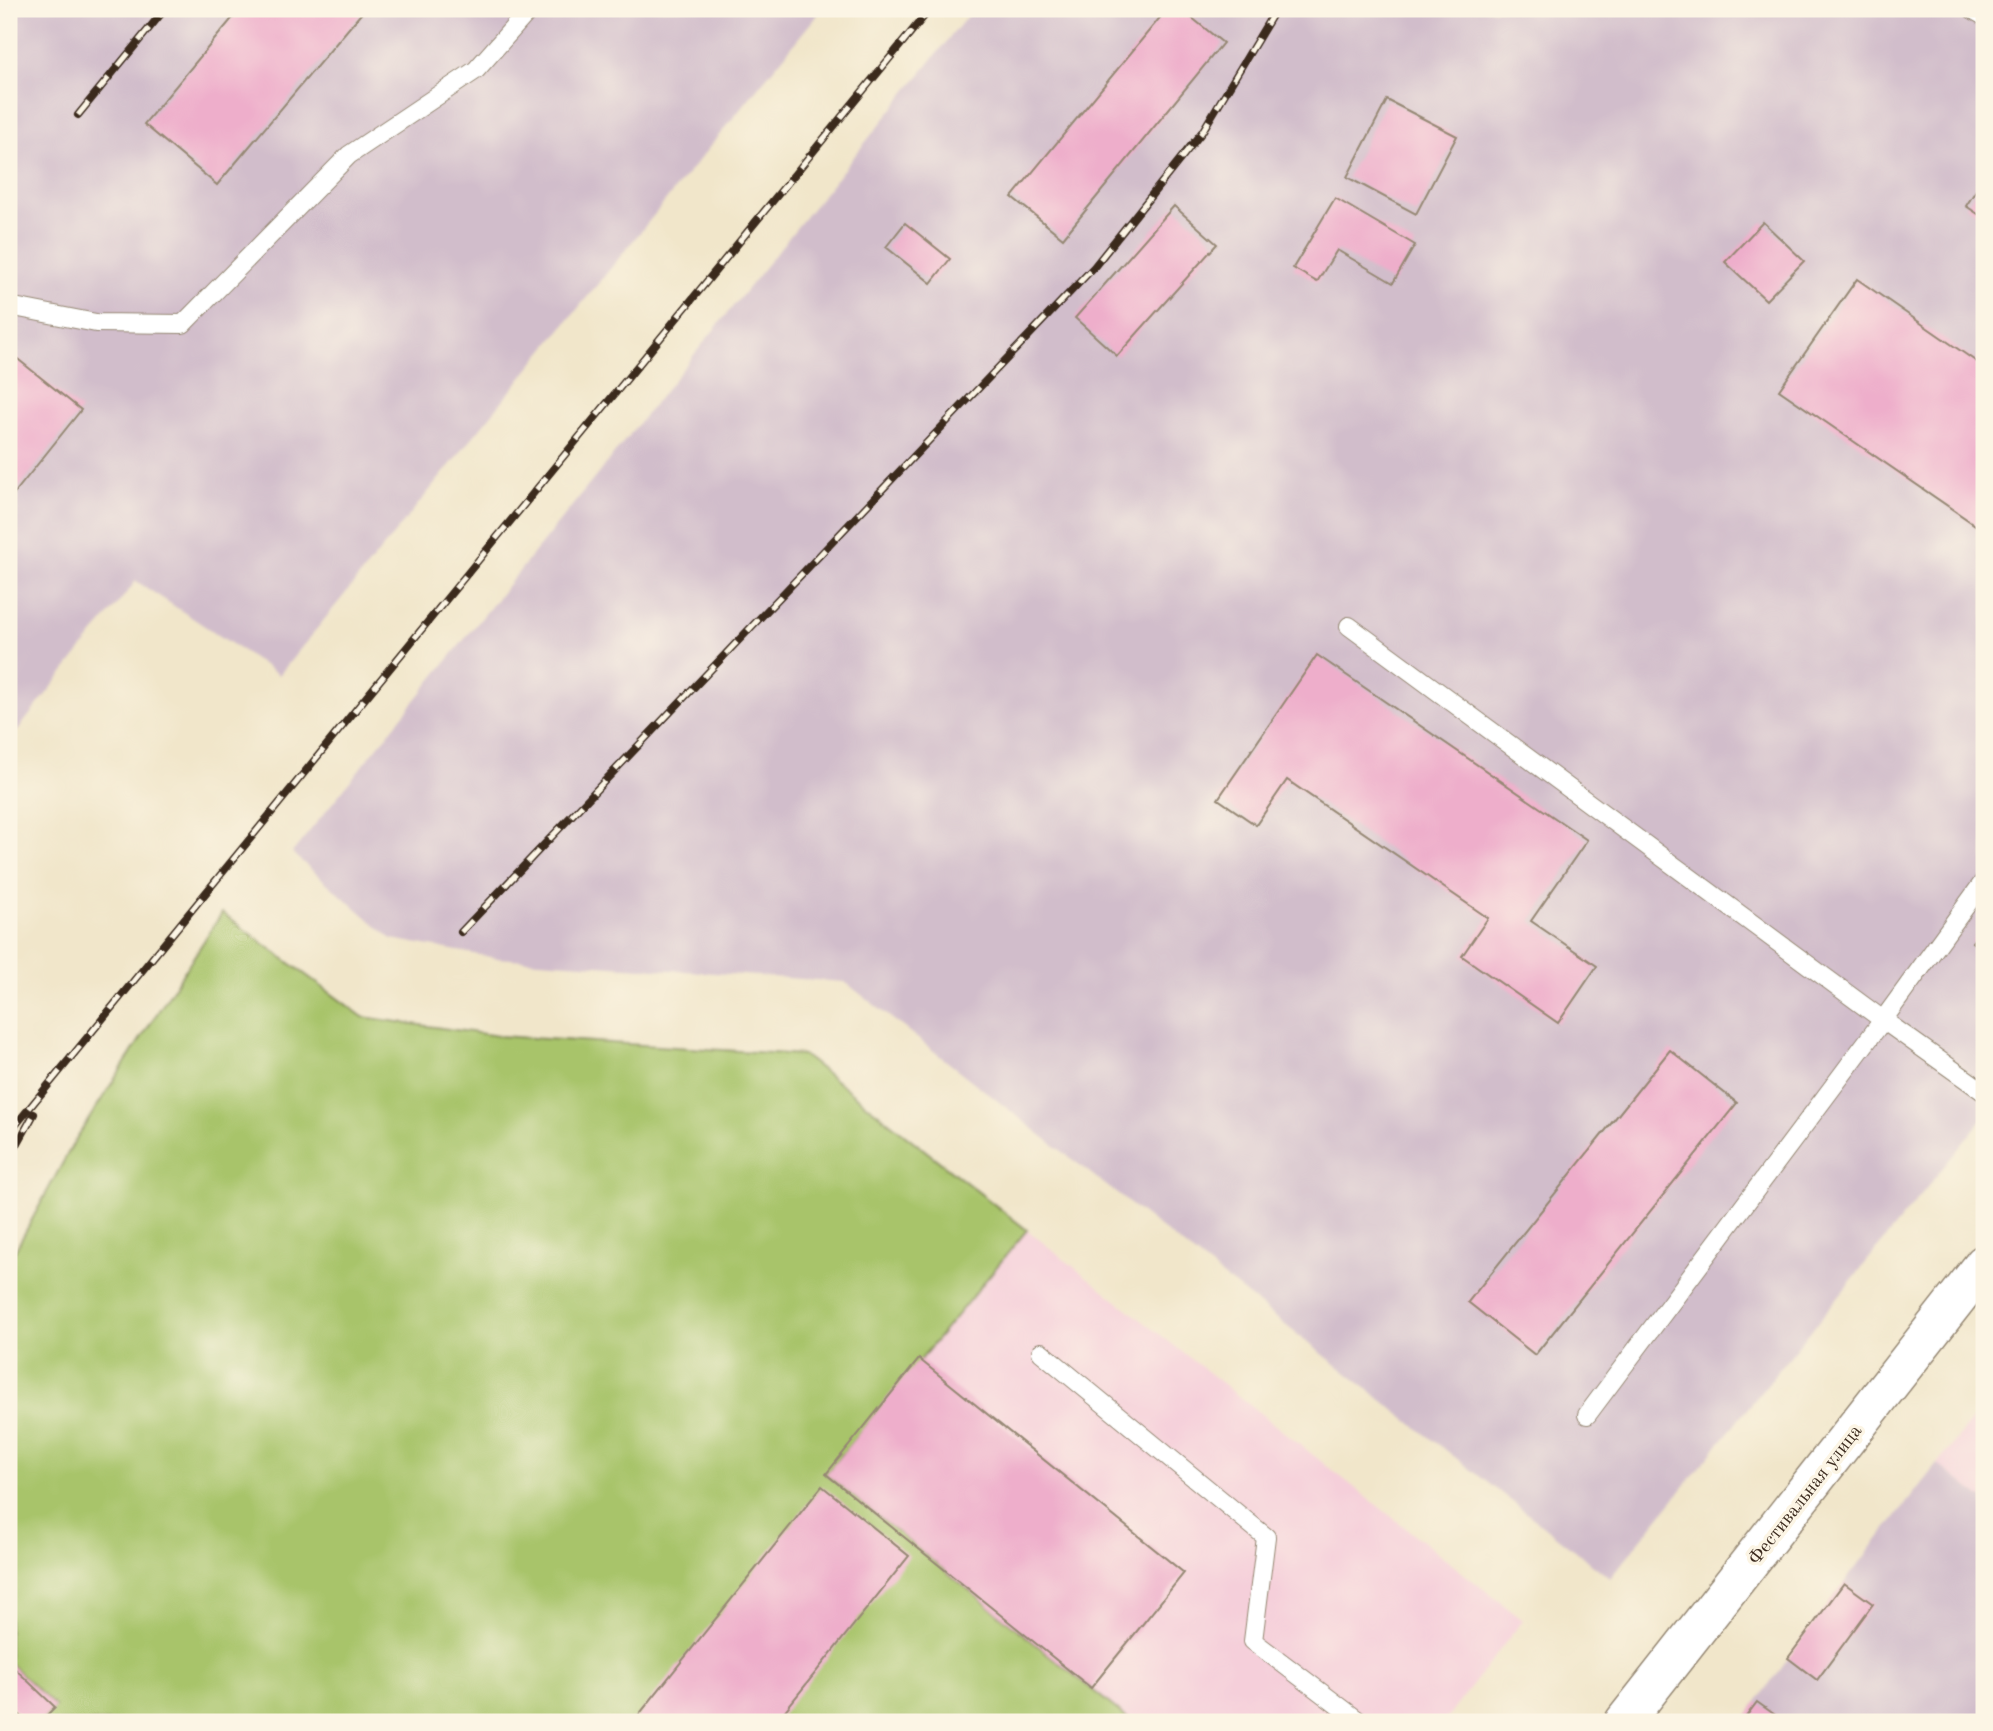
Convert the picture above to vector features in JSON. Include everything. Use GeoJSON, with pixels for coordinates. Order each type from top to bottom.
{"type":"FeatureCollection","features":[{"type":"Feature","properties":{"kind":"main road","name":"Фестивальная улица"},"geometry":{"type":"LineString","coordinates":[[1624,1722],[1984,1264]]}},
{"type":"Feature","properties":{"kind":"lane"},"geometry":{"type":"LineString","coordinates":[[9,306],[96,323],[183,324],[349,155],[476,70],[530,9]]}},
{"type":"Feature","properties":{"kind":"lane"},"geometry":{"type":"LineString","coordinates":[[1972,9],[1984,16]]}},
{"type":"Feature","properties":{"kind":"lane"},"geometry":{"type":"LineString","coordinates":[[1349,626],[1984,1092]]}},
{"type":"Feature","properties":{"kind":"lane"},"geometry":{"type":"LineString","coordinates":[[1587,1415],[1984,881]]}},
{"type":"Feature","properties":{"kind":"lane"},"geometry":{"type":"LineString","coordinates":[[1041,1352],[1266,1537],[1253,1641],[1360,1722]]}},
{"type":"Feature","properties":{"kind":"shaded area"},"geometry":{"type":"Polygon","coordinates":[[[9,9],[822,9],[279,675],[136,581],[9,741],[9,9]]]}},
{"type":"Feature","properties":{"kind":"shaded area"},"geometry":{"type":"Polygon","coordinates":[[[973,9],[1984,9],[1984,1117],[1610,1578],[845,982],[496,958],[392,939],[292,853],[973,9]]]}},
{"type":"Feature","properties":{"kind":"shaded area"},"geometry":{"type":"Polygon","coordinates":[[[1027,1230],[1523,1620],[1444,1722],[1132,1722],[826,1474],[1027,1230]]]}},
{"type":"Feature","properties":{"kind":"shaded area"},"geometry":{"type":"Polygon","coordinates":[[[1984,1406],[1984,1499],[1937,1464],[1984,1406]]]}},
{"type":"Feature","properties":{"kind":"shaded area"},"geometry":{"type":"Polygon","coordinates":[[[1937,1464],[1984,1499],[1984,1722],[1742,1722],[1844,1583],[1937,1464]]]}},
{"type":"Feature","properties":{"kind":"green space"},"geometry":{"type":"Polygon","coordinates":[[[222,913],[363,1017],[499,1036],[803,1055],[1027,1230],[826,1474],[1132,1722],[40,1722],[55,1706],[9,1663],[9,1262],[74,1142],[222,913]]]}},
{"type":"Feature","properties":{"kind":"building"},"geometry":{"type":"Polygon","coordinates":[[[240,9],[365,9],[217,185],[144,124],[240,9]]]}},
{"type":"Feature","properties":{"kind":"building"},"geometry":{"type":"Polygon","coordinates":[[[1167,9],[1181,9],[1223,43],[1063,238],[1012,197],[1167,9]]]}},
{"type":"Feature","properties":{"kind":"building"},"geometry":{"type":"Polygon","coordinates":[[[1387,100],[1457,136],[1416,214],[1347,177],[1387,100]]]}},
{"type":"Feature","properties":{"kind":"building"},"geometry":{"type":"Polygon","coordinates":[[[1984,178],[1984,218],[1966,206],[1984,178]]]}},
{"type":"Feature","properties":{"kind":"building"},"geometry":{"type":"Polygon","coordinates":[[[1335,198],[1415,245],[1393,283],[1337,250],[1317,282],[1293,268],[1335,198]]]}},
{"type":"Feature","properties":{"kind":"building"},"geometry":{"type":"Polygon","coordinates":[[[1174,206],[1217,244],[1117,356],[1075,318],[1174,206]]]}},
{"type":"Feature","properties":{"kind":"building"},"geometry":{"type":"Polygon","coordinates":[[[1763,222],[1804,261],[1766,300],[1725,262],[1763,222]]]}},
{"type":"Feature","properties":{"kind":"building"},"geometry":{"type":"Polygon","coordinates":[[[905,223],[950,259],[931,283],[886,247],[905,223]]]}},
{"type":"Feature","properties":{"kind":"building"},"geometry":{"type":"Polygon","coordinates":[[[1857,279],[1984,367],[1984,531],[1779,390],[1857,279]]]}},
{"type":"Feature","properties":{"kind":"building"},"geometry":{"type":"Polygon","coordinates":[[[9,352],[81,410],[9,500],[9,352]]]}},
{"type":"Feature","properties":{"kind":"building"},"geometry":{"type":"Polygon","coordinates":[[[1317,655],[1587,840],[1531,921],[1597,966],[1558,1023],[1462,956],[1488,918],[1287,780],[1256,825],[1218,799],[1317,655]]]}},
{"type":"Feature","properties":{"kind":"building"},"geometry":{"type":"Polygon","coordinates":[[[1984,927],[1984,952],[1972,942],[1984,927]]]}},
{"type":"Feature","properties":{"kind":"building"},"geometry":{"type":"Polygon","coordinates":[[[1670,1050],[1737,1103],[1535,1355],[1468,1302],[1670,1050]]]}},
{"type":"Feature","properties":{"kind":"building"},"geometry":{"type":"Polygon","coordinates":[[[919,1359],[1184,1573],[1091,1688],[826,1474],[919,1359]]]}},
{"type":"Feature","properties":{"kind":"building"},"geometry":{"type":"Polygon","coordinates":[[[822,1486],[909,1556],[776,1722],[633,1722],[822,1486]]]}},
{"type":"Feature","properties":{"kind":"building"},"geometry":{"type":"Polygon","coordinates":[[[1844,1583],[1873,1604],[1817,1680],[1788,1658],[1844,1583]]]}},
{"type":"Feature","properties":{"kind":"building"},"geometry":{"type":"Polygon","coordinates":[[[9,1663],[55,1707],[40,1722],[27,1722],[9,1705],[9,1663]]]}},
{"type":"Feature","properties":{"kind":"building"},"geometry":{"type":"Polygon","coordinates":[[[1757,1702],[1785,1722],[1742,1722],[1757,1702]]]}},
{"type":"Feature","properties":{"kind":"railway"},"geometry":{"type":"LineString","coordinates":[[78,115],[165,9]]}},
{"type":"Feature","properties":{"kind":"railway"},"geometry":{"type":"LineString","coordinates":[[9,1133],[930,9]]}},
{"type":"Feature","properties":{"kind":"railway"},"geometry":{"type":"LineString","coordinates":[[461,932],[1094,267],[1202,132],[1276,9]]}},
{"type":"Feature","properties":{"kind":"railway"},"geometry":{"type":"LineString","coordinates":[[9,1159],[34,1114]]}}]}
